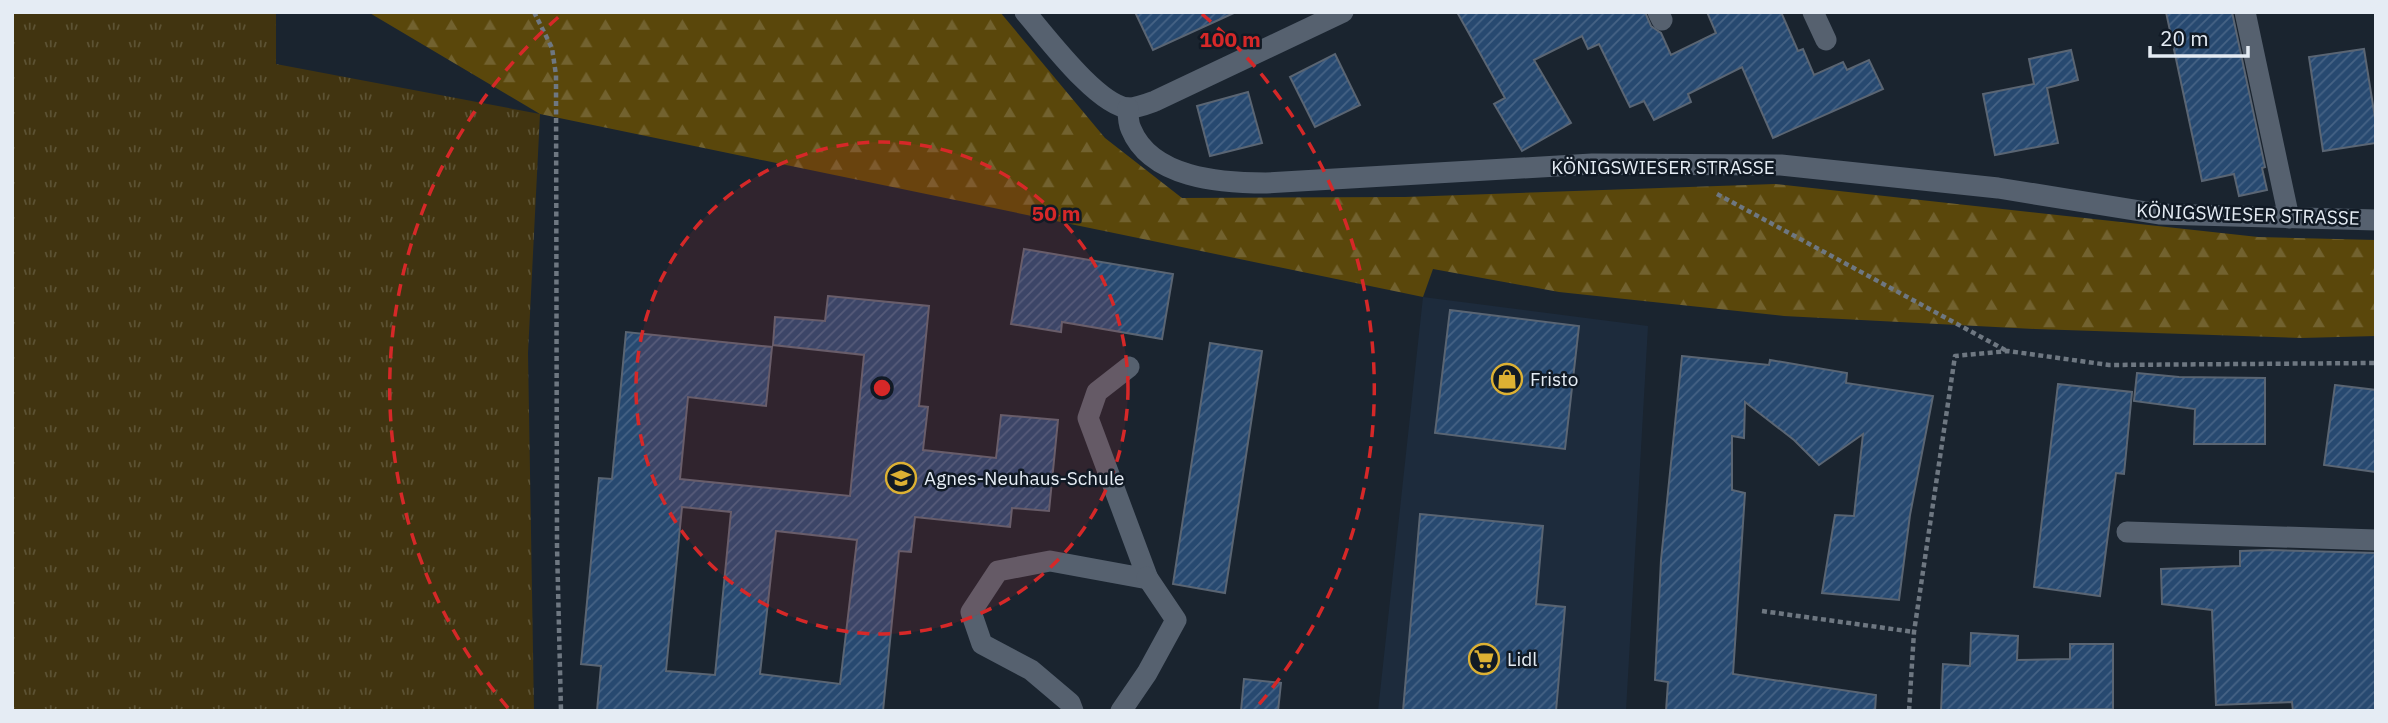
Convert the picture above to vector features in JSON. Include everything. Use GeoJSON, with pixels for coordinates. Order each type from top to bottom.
{"type":"FeatureCollection","features":[{"type":"Feature","properties":{"kind":"street"},"geometry":{"type":"LineString","coordinates":[[1025,12],[1088,84],[1113,102],[1128,108],[1155,101],[1343,12]]}},
{"type":"Feature","properties":{"kind":"street"},"geometry":{"type":"LineString","coordinates":[[1813,12],[1826,40]]}},
{"type":"Feature","properties":{"kind":"street"},"geometry":{"type":"LineString","coordinates":[[2245,12],[2289,218]]}},
{"type":"Feature","properties":{"kind":"street","name":"KÖNIGSWIESER STRASSE"},"geometry":{"type":"LineString","coordinates":[[1128,108],[1129,127],[1141,148],[1165,164],[1195,177],[1229,183],[1592,164],[1781,165],[1997,188],[2159,214],[2376,220]]}},
{"type":"Feature","properties":{"kind":"street"},"geometry":{"type":"LineString","coordinates":[[1121,711],[1147,673],[1176,621],[1147,577],[1088,418],[1097,393],[1129,367]]}},
{"type":"Feature","properties":{"kind":"street"},"geometry":{"type":"LineString","coordinates":[[2127,532],[2376,540]]}},
{"type":"Feature","properties":{"kind":"street"},"geometry":{"type":"LineString","coordinates":[[1073,711],[1069,703],[1031,670],[982,645],[971,612],[998,571],[1050,561],[1148,579],[1147,577]]}},
{"type":"Feature","properties":{"kind":"path"},"geometry":{"type":"LineString","coordinates":[[534,12],[552,48],[556,75],[557,546],[561,711]]}},
{"type":"Feature","properties":{"kind":"path"},"geometry":{"type":"LineString","coordinates":[[1708,189],[2008,351]]}},
{"type":"Feature","properties":{"kind":"path"},"geometry":{"type":"LineString","coordinates":[[1909,711],[1914,632],[1955,356],[2008,351],[2109,365],[2376,363]]}},
{"type":"Feature","properties":{"kind":"path"},"geometry":{"type":"LineString","coordinates":[[1762,611],[1914,632]]}},
{"type":"Feature","properties":{"kind":"shaded area"},"geometry":{"type":"Polygon","coordinates":[[[1423,297],[1648,326],[1626,711],[1378,711],[1423,297]]]}},
{"type":"Feature","properties":{"kind":"green space"},"geometry":{"type":"Polygon","coordinates":[[[12,12],[276,12],[276,64],[540,114],[528,353],[534,711],[12,711],[12,12]]]}},
{"type":"Feature","properties":{"kind":"green space"},"geometry":{"type":"Polygon","coordinates":[[[368,12],[1000,12],[1105,138],[1182,198],[1405,197],[1775,184],[2258,237],[2376,240],[2376,336],[2301,338],[2035,329],[1784,316],[1559,292],[1433,269],[1423,297],[540,114],[368,12]]]}},
{"type":"Feature","properties":{"kind":"building"},"geometry":{"type":"Polygon","coordinates":[[[1135,12],[1236,12],[1153,50],[1135,12]]]}},
{"type":"Feature","properties":{"kind":"building"},"geometry":{"type":"Polygon","coordinates":[[[1457,12],[1645,12],[1651,26],[1661,33],[1671,55],[1716,33],[1707,12],[1781,12],[1798,51],[1803,49],[1814,75],[1843,62],[1847,70],[1869,60],[1883,89],[1773,138],[1742,67],[1688,94],[1691,102],[1654,120],[1644,101],[1630,107],[1599,44],[1588,49],[1582,36],[1534,60],[1571,123],[1522,151],[1494,104],[1505,98],[1457,12]]]}},
{"type":"Feature","properties":{"kind":"building"},"geometry":{"type":"Polygon","coordinates":[[[2166,12],[2232,12],[2265,167],[2262,168],[2267,190],[2239,196],[2234,174],[2202,181],[2166,12]]]}},
{"type":"Feature","properties":{"kind":"building"},"geometry":{"type":"Polygon","coordinates":[[[2364,49],[2376,124],[2376,143],[2323,151],[2309,57],[2364,49]]]}},
{"type":"Feature","properties":{"kind":"building"},"geometry":{"type":"Polygon","coordinates":[[[2071,50],[2078,80],[2047,88],[2058,143],[1995,155],[1983,94],[2034,84],[2029,59],[2071,50]]]}},
{"type":"Feature","properties":{"kind":"building"},"geometry":{"type":"Polygon","coordinates":[[[1335,54],[1360,105],[1315,127],[1290,77],[1335,54]]]}},
{"type":"Feature","properties":{"kind":"building"},"geometry":{"type":"Polygon","coordinates":[[[1248,92],[1262,143],[1210,156],[1197,106],[1248,92]]]}},
{"type":"Feature","properties":{"kind":"building"},"geometry":{"type":"Polygon","coordinates":[[[1024,249],[1173,274],[1162,339],[1062,322],[1061,332],[1011,324],[1024,249]]]}},
{"type":"Feature","properties":{"kind":"building"},"geometry":{"type":"Polygon","coordinates":[[[828,296],[929,306],[919,406],[928,407],[923,450],[996,458],[1001,415],[1058,420],[1049,511],[1012,508],[1010,527],[915,517],[911,552],[899,551],[883,711],[597,711],[601,666],[581,664],[599,478],[612,479],[626,332],[772,347],[766,406],[688,397],[680,479],[850,496],[864,355],[773,345],[775,317],[825,321],[828,296]],[[682,507],[666,671],[715,675],[731,512],[682,507]],[[776,531],[760,674],[840,684],[857,540],[776,531]]]}},
{"type":"Feature","properties":{"kind":"building","name":"Fristo"},"geometry":{"type":"Polygon","coordinates":[[[1450,310],[1579,326],[1565,449],[1435,433],[1450,310]]]}},
{"type":"Feature","properties":{"kind":"building"},"geometry":{"type":"Polygon","coordinates":[[[1210,343],[1262,351],[1225,593],[1173,584],[1210,343]]]}},
{"type":"Feature","properties":{"kind":"building"},"geometry":{"type":"Polygon","coordinates":[[[1682,356],[1769,365],[1770,360],[1847,373],[1846,383],[1933,396],[1910,515],[1899,600],[1822,593],[1835,515],[1854,516],[1863,434],[1819,465],[1794,440],[1745,402],[1744,438],[1732,436],[1732,490],[1745,493],[1733,674],[1876,695],[1875,711],[1666,711],[1668,682],[1655,680],[1661,560],[1682,356]]]}},
{"type":"Feature","properties":{"kind":"building"},"geometry":{"type":"Polygon","coordinates":[[[2137,373],[2179,377],[2265,378],[2265,444],[2194,444],[2195,409],[2134,401],[2137,373]]]}},
{"type":"Feature","properties":{"kind":"building"},"geometry":{"type":"Polygon","coordinates":[[[2058,384],[2132,392],[2124,474],[2116,473],[2100,596],[2034,587],[2058,384]]]}},
{"type":"Feature","properties":{"kind":"building"},"geometry":{"type":"Polygon","coordinates":[[[2335,385],[2376,390],[2376,472],[2324,465],[2335,385]]]}},
{"type":"Feature","properties":{"kind":"building","name":"Lidl"},"geometry":{"type":"Polygon","coordinates":[[[1420,514],[1543,526],[1536,604],[1565,607],[1556,711],[1403,711],[1420,514]]]}},
{"type":"Feature","properties":{"kind":"building"},"geometry":{"type":"Polygon","coordinates":[[[2240,551],[2376,553],[2376,711],[2293,711],[2292,702],[2216,705],[2212,610],[2162,604],[2161,569],[2240,566],[2240,551]]]}},
{"type":"Feature","properties":{"kind":"building"},"geometry":{"type":"Polygon","coordinates":[[[1971,633],[2018,636],[2017,660],[2070,659],[2070,644],[2113,644],[2113,709],[1941,711],[1943,664],[1970,666],[1971,633]]]}},
{"type":"Feature","properties":{"kind":"building"},"geometry":{"type":"Polygon","coordinates":[[[1244,679],[1281,683],[1278,711],[1241,711],[1244,679]]]}},
{"type":"Feature","properties":{"kind":"place","name":"Fristo"},"geometry":{"type":"Point","coordinates":[1507,379]}},
{"type":"Feature","properties":{"kind":"place","name":"Agnes-Neuhaus-Schule"},"geometry":{"type":"Point","coordinates":[901,478]}},
{"type":"Feature","properties":{"kind":"place","name":"Lidl"},"geometry":{"type":"Point","coordinates":[1484,659]}}]}
